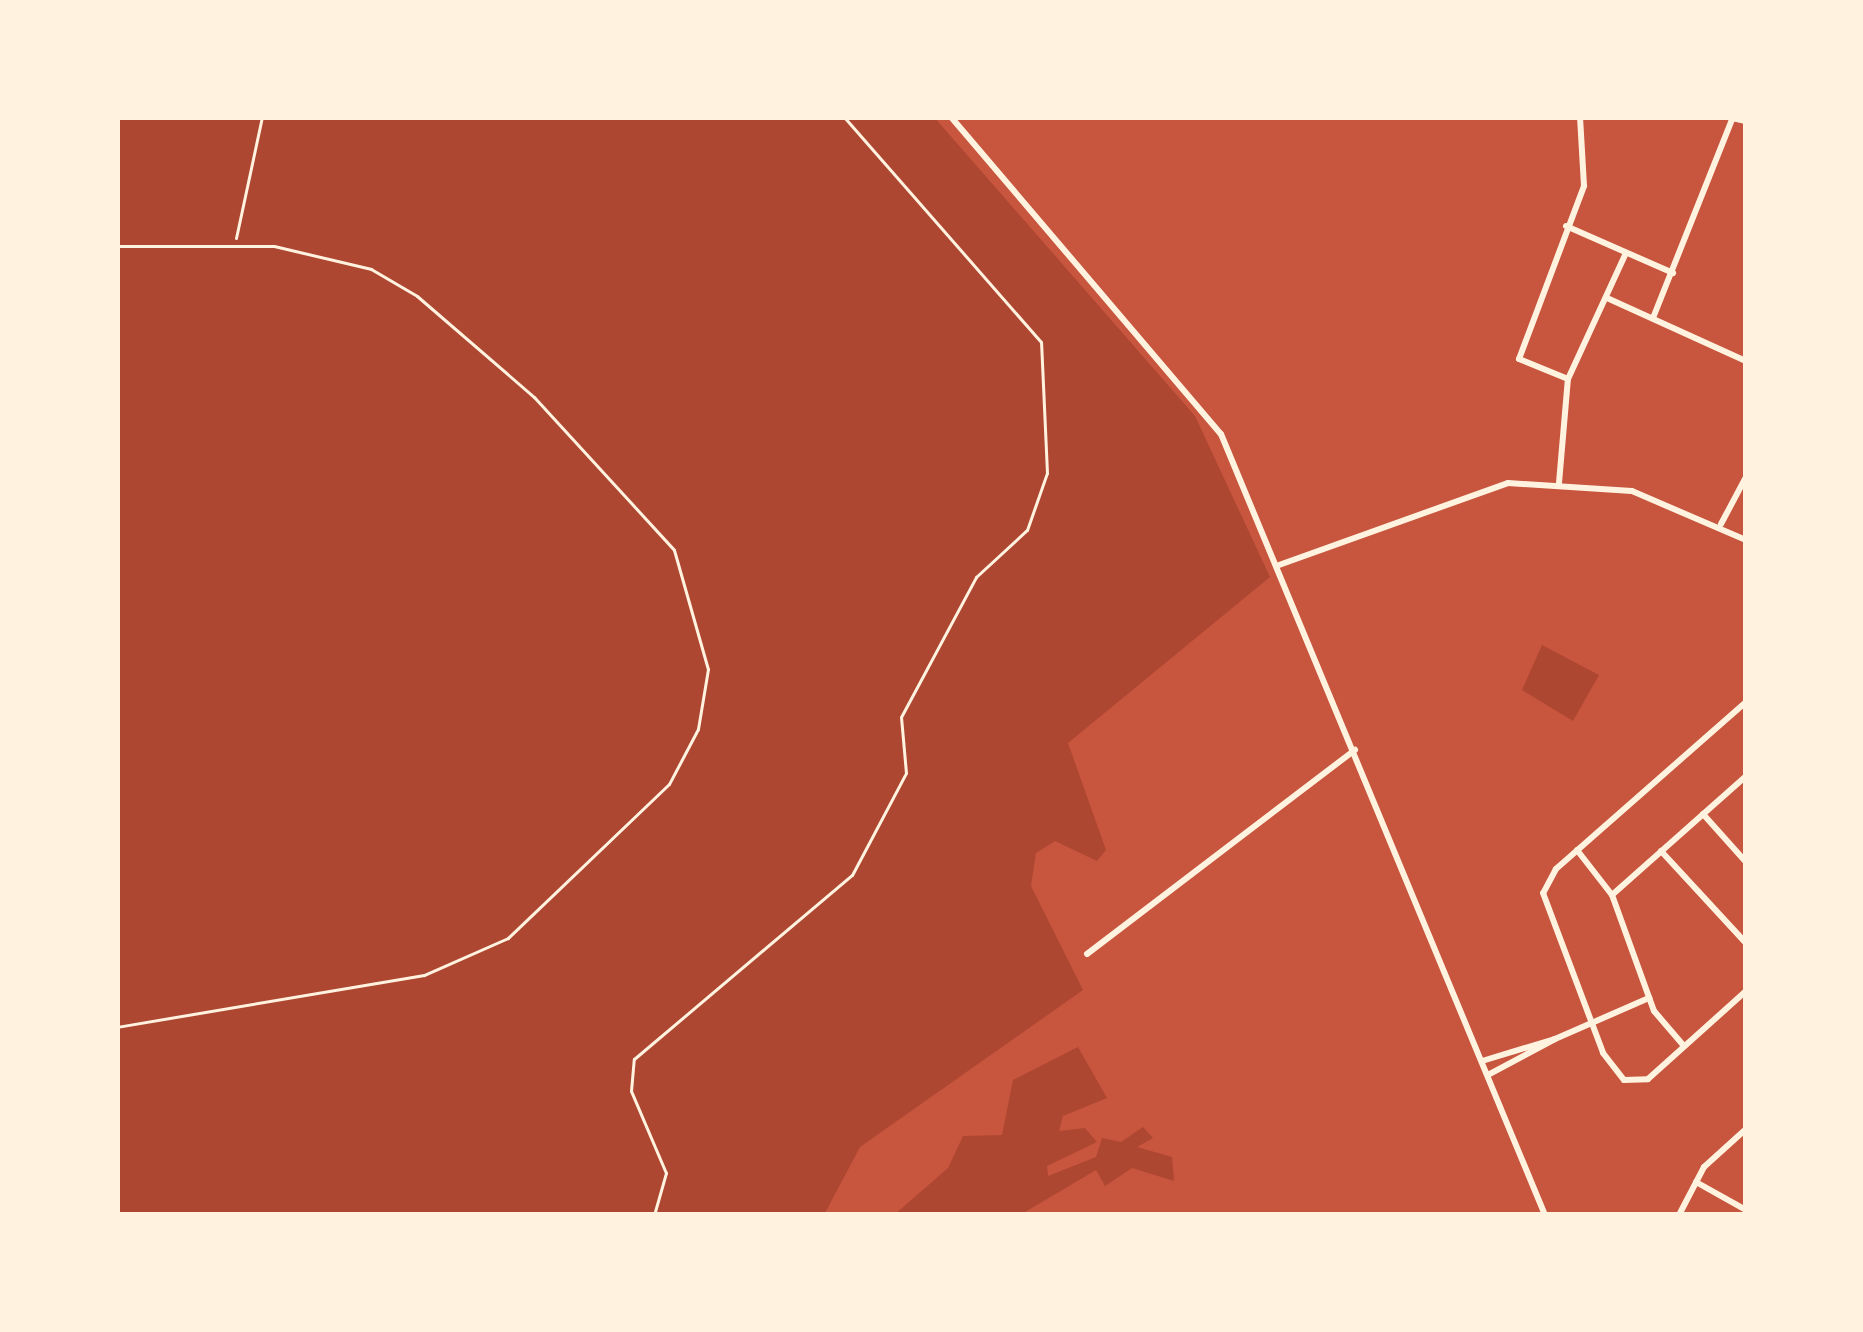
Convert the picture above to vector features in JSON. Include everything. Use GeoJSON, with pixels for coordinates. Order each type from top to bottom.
{"type":"FeatureCollection","features":[{"type":"Feature","properties":{"kind":"street"},"geometry":{"type":"LineString","coordinates":[[951,117],[1192,390],[1279,565],[1545,1215]]}},
{"type":"Feature","properties":{"kind":"street"},"geometry":{"type":"LineString","coordinates":[[1568,379],[1519,359],[1565,225],[1584,186],[1580,117]]}},
{"type":"Feature","properties":{"kind":"street"},"geometry":{"type":"LineString","coordinates":[[1653,318],[1732,117],[1746,121]]}},
{"type":"Feature","properties":{"kind":"street"},"geometry":{"type":"LineString","coordinates":[[117,165],[117,202]]}},
{"type":"Feature","properties":{"kind":"street"},"geometry":{"type":"LineString","coordinates":[[1565,225],[1672,273]]}},
{"type":"Feature","properties":{"kind":"street"},"geometry":{"type":"LineString","coordinates":[[1559,483],[1568,379],[1626,253]]}},
{"type":"Feature","properties":{"kind":"street"},"geometry":{"type":"LineString","coordinates":[[1606,297],[1746,361]]}},
{"type":"Feature","properties":{"kind":"street"},"geometry":{"type":"LineString","coordinates":[[1721,524],[1746,478]]}},
{"type":"Feature","properties":{"kind":"street"},"geometry":{"type":"LineString","coordinates":[[1279,565],[1448,496],[1559,483],[1632,491],[1721,524],[1746,540]]}},
{"type":"Feature","properties":{"kind":"street"},"geometry":{"type":"LineString","coordinates":[[1746,702],[1577,850],[1543,893],[1608,1064],[1632,1082],[1684,1046],[1746,991]]}},
{"type":"Feature","properties":{"kind":"street"},"geometry":{"type":"LineString","coordinates":[[1087,954],[1354,750]]}},
{"type":"Feature","properties":{"kind":"street"},"geometry":{"type":"LineString","coordinates":[[1612,895],[1744,781]]}},
{"type":"Feature","properties":{"kind":"street"},"geometry":{"type":"LineString","coordinates":[[1703,814],[1746,862]]}},
{"type":"Feature","properties":{"kind":"street"},"geometry":{"type":"LineString","coordinates":[[1577,850],[1612,895],[1648,998],[1684,1046]]}},
{"type":"Feature","properties":{"kind":"street"},"geometry":{"type":"LineString","coordinates":[[1661,851],[1746,943]]}},
{"type":"Feature","properties":{"kind":"street"},"geometry":{"type":"LineString","coordinates":[[1488,1075],[1648,998]]}},
{"type":"Feature","properties":{"kind":"street"},"geometry":{"type":"LineString","coordinates":[[1482,1061],[1555,1039]]}},
{"type":"Feature","properties":{"kind":"street"},"geometry":{"type":"LineString","coordinates":[[1679,1215],[1696,1182],[1746,1129]]}},
{"type":"Feature","properties":{"kind":"street"},"geometry":{"type":"LineString","coordinates":[[1696,1182],[1746,1210]]}},
{"type":"Feature","properties":{"kind":"path"},"geometry":{"type":"LineString","coordinates":[[236,241],[262,117]]}},
{"type":"Feature","properties":{"kind":"path"},"geometry":{"type":"LineString","coordinates":[[654,1215],[666,1173],[631,1091],[634,1059],[852,875],[906,772],[901,717],[976,577],[1027,530],[1047,473],[1041,342],[844,117]]}},
{"type":"Feature","properties":{"kind":"path"},"geometry":{"type":"LineString","coordinates":[[117,246],[236,241],[371,269],[534,398],[688,574],[708,642],[706,701],[688,753],[646,813],[508,938],[424,974],[117,1027]]}},
{"type":"Feature","properties":{"kind":"shaded area"},"geometry":{"type":"Polygon","coordinates":[[[117,117],[934,117],[1195,416],[1270,577],[1068,743],[1106,850],[1097,861],[1055,841],[1036,853],[1031,886],[1083,990],[860,1147],[824,1215],[117,1215],[117,117]]]}},
{"type":"Feature","properties":{"kind":"shaded area"},"geometry":{"type":"Polygon","coordinates":[[[1542,645],[1599,675],[1573,721],[1522,690],[1542,645]]]}},
{"type":"Feature","properties":{"kind":"shaded area"},"geometry":{"type":"Polygon","coordinates":[[[1078,1047],[1107,1098],[1063,1116],[1059,1131],[1085,1128],[1097,1142],[1047,1166],[1048,1176],[1096,1157],[1102,1138],[1121,1142],[1143,1127],[1153,1138],[1137,1147],[1172,1157],[1174,1181],[1132,1168],[1105,1186],[1096,1170],[1020,1215],[894,1215],[948,1168],[963,1136],[1002,1135],[1013,1080],[1078,1047]]]}}]}
